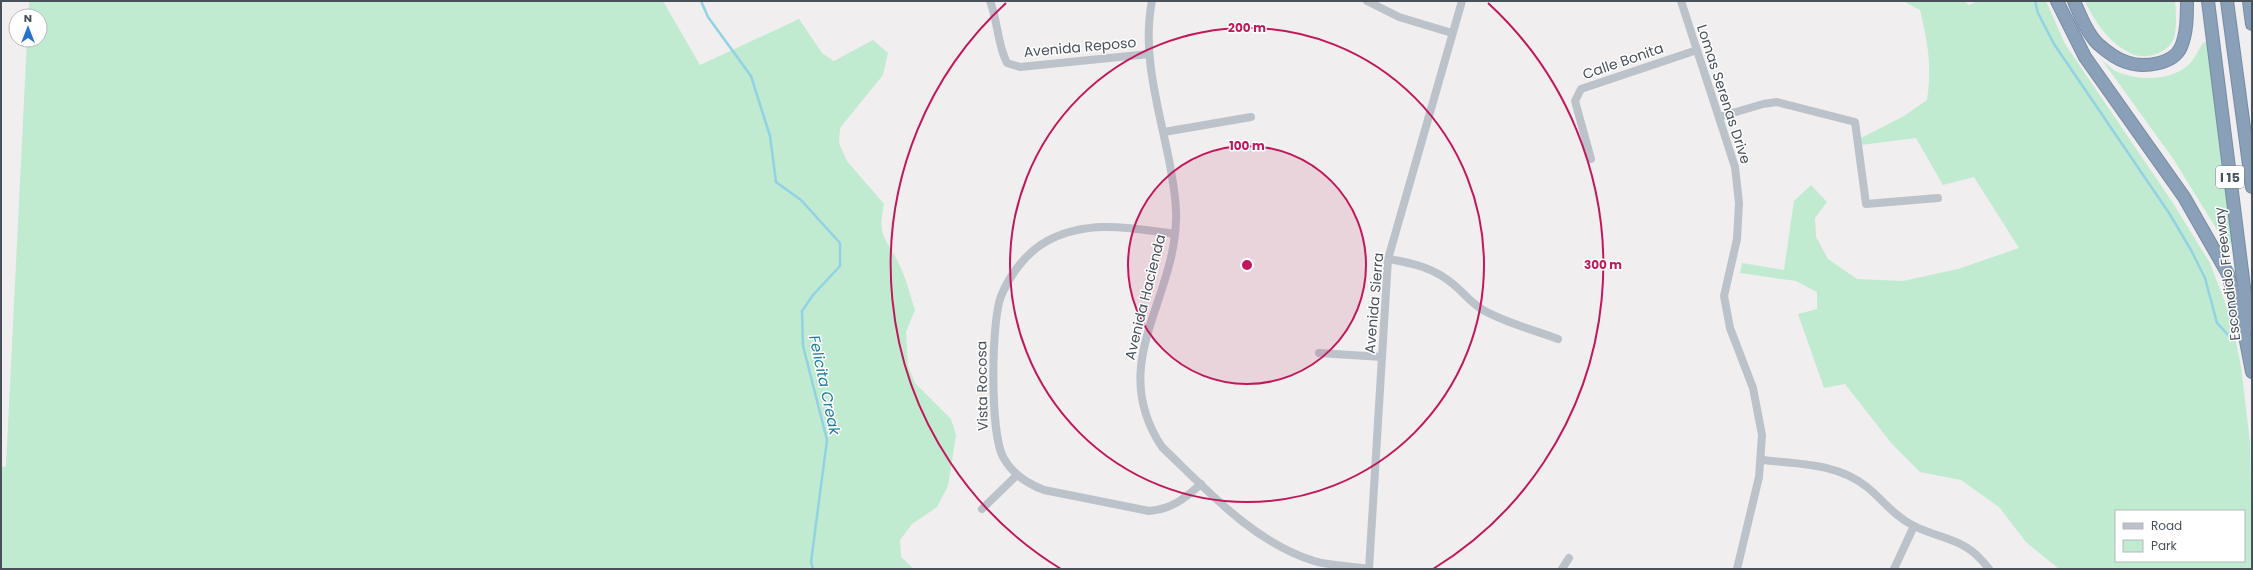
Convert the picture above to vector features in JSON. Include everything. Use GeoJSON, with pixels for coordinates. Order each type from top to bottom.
{"type":"FeatureCollection","features":[{"type":"Feature","properties":{"kind":"highway"},"geometry":{"type":"LineString","coordinates":[[2057,1],[2085,57],[2184,197],[2228,274],[2246,342],[2252,372]]}},
{"type":"Feature","properties":{"kind":"highway"},"geometry":{"type":"LineString","coordinates":[[2074,1],[2096,43],[2111,55],[2126,62],[2140,65],[2157,64],[2172,57],[2181,48],[2186,28],[2187,1]]}},
{"type":"Feature","properties":{"kind":"highway","name":"Escondido Freeway"},"geometry":{"type":"LineString","coordinates":[[2208,1],[2252,353]]}},
{"type":"Feature","properties":{"kind":"highway"},"geometry":{"type":"LineString","coordinates":[[2227,1],[2252,187]]}},
{"type":"Feature","properties":{"kind":"highway"},"geometry":{"type":"LineString","coordinates":[[2233,1],[2252,175]]}},
{"type":"Feature","properties":{"kind":"highway"},"geometry":{"type":"LineString","coordinates":[[2249,1],[2252,24]]}},
{"type":"Feature","properties":{"kind":"street","name":"Avenida Reposo"},"geometry":{"type":"LineString","coordinates":[[990,1],[996,15],[1001,53],[1007,63],[1020,67],[1149,54]]}},
{"type":"Feature","properties":{"kind":"street","name":"Avenida Hacienda"},"geometry":{"type":"LineString","coordinates":[[1152,1],[1148,18],[1149,54],[1175,192],[1176,219],[1171,255],[1142,353],[1139,374],[1142,404],[1156,438],[1162,447],[1201,484],[1263,538],[1299,556],[1316,562],[1369,569]]}},
{"type":"Feature","properties":{"kind":"street"},"geometry":{"type":"LineString","coordinates":[[1367,1],[1399,17],[1452,33]]}},
{"type":"Feature","properties":{"kind":"street","name":"Avenida Sierra"},"geometry":{"type":"LineString","coordinates":[[1369,569],[1388,259],[1462,1]]}},
{"type":"Feature","properties":{"kind":"street","name":"Lomas Serenas Drive"},"geometry":{"type":"LineString","coordinates":[[1681,1],[1736,167],[1739,203],[1737,239],[1724,296],[1730,328],[1753,388],[1762,435],[1762,460],[1736,569]]}},
{"type":"Feature","properties":{"kind":"street","name":"Calle Bonita"},"geometry":{"type":"LineString","coordinates":[[1591,159],[1575,101],[1581,89],[1697,50]]}},
{"type":"Feature","properties":{"kind":"street"},"geometry":{"type":"LineString","coordinates":[[1719,117],[1762,104],[1777,102],[1855,122],[1866,204],[1938,198]]}},
{"type":"Feature","properties":{"kind":"street"},"geometry":{"type":"LineString","coordinates":[[1164,132],[1251,117]]}},
{"type":"Feature","properties":{"kind":"street","name":"Vista Rocosa"},"geometry":{"type":"LineString","coordinates":[[1175,234],[1115,226],[1092,226],[1066,232],[1046,242],[1017,268],[1001,296],[995,326],[996,440],[1003,458],[1017,475],[1031,485],[1044,490],[1149,511],[1164,510],[1181,502],[1201,484]]}},
{"type":"Feature","properties":{"kind":"street"},"geometry":{"type":"LineString","coordinates":[[1388,259],[1411,263],[1431,270],[1454,285],[1467,299],[1485,311],[1558,339]]}},
{"type":"Feature","properties":{"kind":"street"},"geometry":{"type":"LineString","coordinates":[[1319,353],[1382,357]]}},
{"type":"Feature","properties":{"kind":"street"},"geometry":{"type":"LineString","coordinates":[[1762,460],[1823,466],[1854,478],[1867,487],[1894,513],[1914,526],[1960,542],[1981,559],[1989,569]]}},
{"type":"Feature","properties":{"kind":"street"},"geometry":{"type":"LineString","coordinates":[[982,509],[1017,475]]}},
{"type":"Feature","properties":{"kind":"street"},"geometry":{"type":"LineString","coordinates":[[1894,569],[1914,526]]}},
{"type":"Feature","properties":{"kind":"street"},"geometry":{"type":"LineString","coordinates":[[1562,569],[1569,558]]}},
{"type":"Feature","properties":{"kind":"green space"},"geometry":{"type":"Polygon","coordinates":[[[29,1],[663,1],[700,65],[799,19],[822,53],[834,61],[873,40],[888,53],[883,75],[840,128],[839,143],[847,161],[884,204],[881,223],[882,230],[906,280],[915,310],[906,332],[908,366],[915,383],[951,419],[956,435],[948,486],[937,507],[912,524],[900,540],[901,557],[914,569],[1,569],[1,468],[6,466],[27,48],[48,48],[48,8],[29,8],[29,1]]]}},
{"type":"Feature","properties":{"kind":"green space"},"geometry":{"type":"Polygon","coordinates":[[[1903,1],[1964,1],[1969,5],[1977,1],[2046,1],[2065,44],[2171,200],[2210,263],[2232,321],[2241,367],[2250,442],[2252,569],[2059,569],[2026,542],[1999,507],[1961,480],[1920,472],[1892,444],[1845,384],[1824,388],[1798,314],[1817,309],[1817,292],[1796,281],[1740,273],[1742,263],[1784,270],[1794,201],[1811,185],[1827,202],[1815,218],[1816,237],[1828,259],[1857,279],[1903,281],[1958,269],[2019,248],[1974,177],[1943,185],[1916,138],[1861,145],[1861,138],[1904,116],[1927,100],[1929,65],[1925,33],[1920,10],[1903,1]]]}},
{"type":"Feature","properties":{"kind":"green space"},"geometry":{"type":"Polygon","coordinates":[[[2085,1],[2175,1],[2176,25],[2174,38],[2171,44],[2161,52],[2148,56],[2130,53],[2115,43],[2103,31],[2085,1]]]}},
{"type":"Feature","properties":{"kind":"green space"},"geometry":{"type":"Polygon","coordinates":[[[2204,42],[2208,43],[2231,231],[2231,242],[2228,245],[2224,241],[2174,160],[2102,60],[2117,72],[2129,76],[2158,78],[2168,76],[2185,68],[2194,59],[2204,42]]]}},
{"type":"Feature","properties":{"kind":"waterway","name":"Felicita Creak"},"geometry":{"type":"LineString","coordinates":[[701,1],[708,17],[751,76],[770,136],[776,182],[801,200],[840,243],[840,266],[813,295],[802,311],[803,346],[827,440],[811,562],[813,569]]}},
{"type":"Feature","properties":{"kind":"waterway"},"geometry":{"type":"LineString","coordinates":[[2035,1],[2038,13],[2054,44],[2169,213],[2191,250],[2205,278],[2217,323],[2229,336]]}}]}
